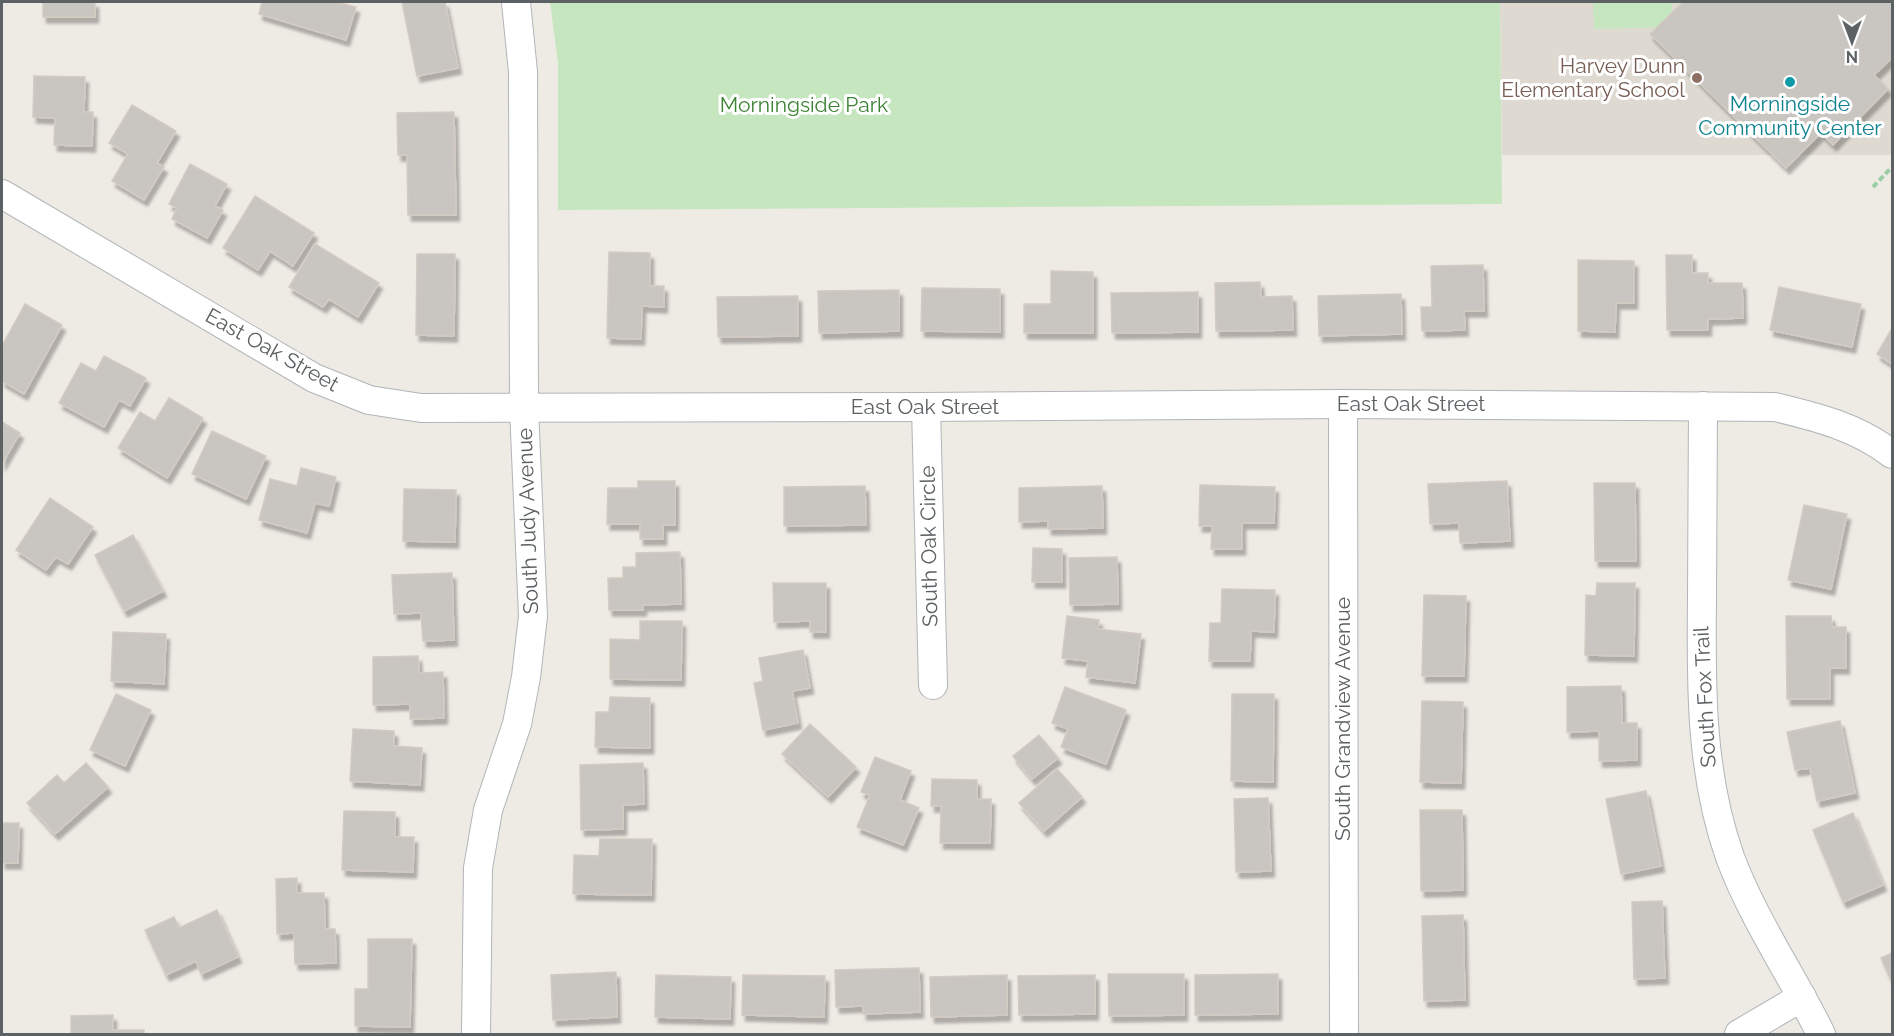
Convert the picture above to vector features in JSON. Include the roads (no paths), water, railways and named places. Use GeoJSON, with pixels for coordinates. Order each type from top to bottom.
{"type":"FeatureCollection","features":[{"type":"Feature","properties":{"kind":"street","name":"South Judy Avenue"},"geometry":{"type":"LineString","coordinates":[[476,1035],[478,868],[488,810],[517,724],[526,677],[533,616],[524,408],[523,72],[516,2]]}},
{"type":"Feature","properties":{"kind":"street","name":"East Oak Street"},"geometry":{"type":"LineString","coordinates":[[2,194],[314,378],[369,400],[422,408],[1343,404],[1775,407],[1849,428],[1893,454]]}},
{"type":"Feature","properties":{"kind":"street","name":"South Grandview Avenue"},"geometry":{"type":"LineString","coordinates":[[1343,404],[1344,1035]]}},
{"type":"Feature","properties":{"kind":"street","name":"South Fox Trail"},"geometry":{"type":"LineString","coordinates":[[1703,406],[1701,695],[1710,783],[1730,855],[1750,905],[1821,1035]]}},
{"type":"Feature","properties":{"kind":"street","name":"South Oak Circle"},"geometry":{"type":"LineString","coordinates":[[926,407],[933,685]]}},
{"type":"Feature","properties":{"kind":"street"},"geometry":{"type":"LineString","coordinates":[[1739,1035],[1802,997]]}},
{"type":"Feature","properties":{"kind":"place","name":"Harvey Dunn Elementary School"},"geometry":{"type":"Point","coordinates":[1697,78]}},
{"type":"Feature","properties":{"kind":"place","name":"Morningside Community Center"},"geometry":{"type":"Point","coordinates":[1790,82]}},
{"type":"Feature","properties":{"kind":"park label","name":"Morningside Park"},"geometry":{"type":"Point","coordinates":[804,105]}}]}
